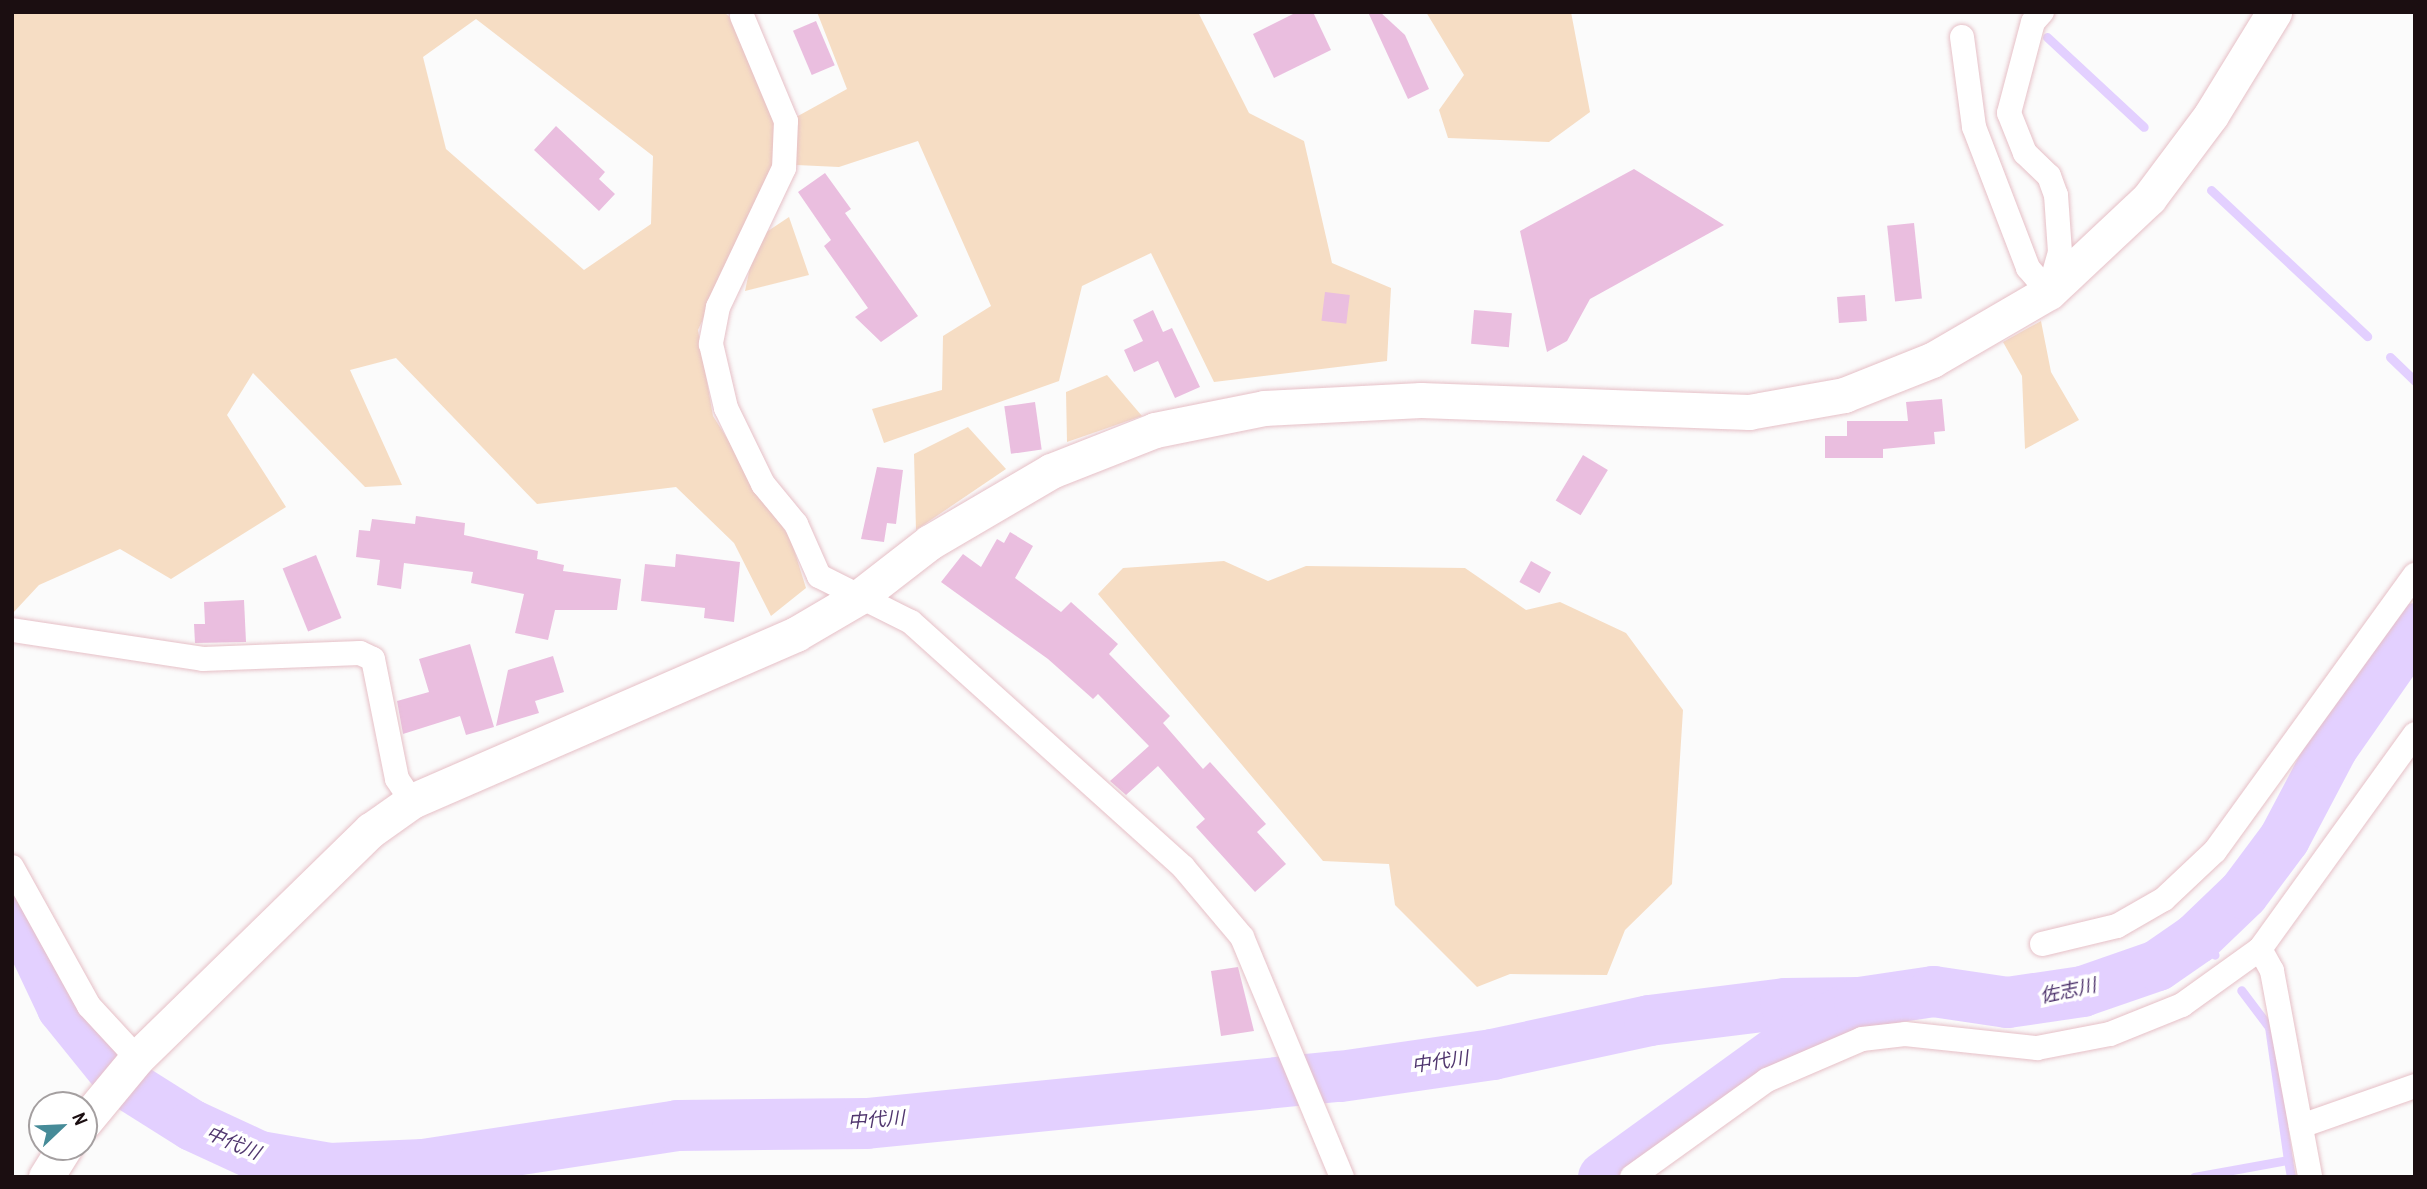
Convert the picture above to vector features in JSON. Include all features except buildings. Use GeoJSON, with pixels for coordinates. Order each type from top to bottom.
{"type":"FeatureCollection","features":[{"type":"Feature","properties":{"kind":"street"},"geometry":{"type":"LineString","coordinates":[[2042,12],[2033,22],[2009,113],[2025,153],[2049,176],[2056,195],[2060,252],[2049,292]]}},
{"type":"Feature","properties":{"kind":"street"},"geometry":{"type":"LineString","coordinates":[[98,1103],[137,1058],[372,830],[412,801],[784,639],[859,597],[930,542],[1052,471],[1155,430],[1264,408],[1421,400],[1749,412],[1844,395],[1932,360],[2049,292],[2149,198],[2211,115],[2274,12]]}},
{"type":"Feature","properties":{"kind":"street"},"geometry":{"type":"LineString","coordinates":[[742,16],[786,121],[783,168],[718,307],[711,344],[726,408],[763,484],[796,524],[819,576],[911,622],[1182,867],[1242,937],[1342,1177]]}},
{"type":"Feature","properties":{"kind":"street"},"geometry":{"type":"LineString","coordinates":[[1962,37],[1974,127],[2028,268],[2049,292]]}},
{"type":"Feature","properties":{"kind":"street"},"geometry":{"type":"LineString","coordinates":[[2042,944],[2117,926],[2164,899],[2215,850],[2415,575]]}},
{"type":"Feature","properties":{"kind":"street"},"geometry":{"type":"LineString","coordinates":[[12,630],[203,659],[360,653],[373,659],[397,779],[412,801]]}},
{"type":"Feature","properties":{"kind":"street"},"geometry":{"type":"LineString","coordinates":[[1632,1177],[1767,1080],[1862,1039],[1905,1034],[2037,1048],[2110,1034],[2182,1005],[2260,949],[2415,734]]}},
{"type":"Feature","properties":{"kind":"street"},"geometry":{"type":"LineString","coordinates":[[12,867],[89,1006],[137,1058]]}},
{"type":"Feature","properties":{"kind":"street"},"geometry":{"type":"LineString","coordinates":[[2260,949],[2272,971],[2310,1177]]}},
{"type":"Feature","properties":{"kind":"street"},"geometry":{"type":"LineString","coordinates":[[2301,1126],[2415,1086]]}},
{"type":"Feature","properties":{"kind":"street"},"geometry":{"type":"LineString","coordinates":[[46,1177],[56,1161]]}},
{"type":"Feature","properties":{"kind":"shaded area"},"geometry":{"type":"Polygon","coordinates":[[[12,12],[724,12],[735,22],[778,127],[847,89],[817,12],[1198,12],[1249,113],[1304,141],[1332,263],[1391,288],[1387,361],[1214,382],[1151,253],[1082,286],[1059,381],[884,443],[872,409],[942,390],[943,336],[991,306],[918,141],[839,167],[775,164],[698,330],[713,416],[791,540],[806,588],[771,616],[734,543],[676,487],[537,504],[396,358],[350,370],[402,485],[365,487],[253,373],[227,415],[286,507],[171,579],[120,549],[39,585],[12,614],[12,12]],[[476,19],[423,57],[446,149],[584,270],[651,224],[653,156],[476,19]]]}},
{"type":"Feature","properties":{"kind":"shaded area"},"geometry":{"type":"Polygon","coordinates":[[[1426,12],[1571,12],[1590,112],[1549,142],[1448,138],[1439,110],[1464,75],[1426,12]]]}},
{"type":"Feature","properties":{"kind":"shaded area"},"geometry":{"type":"Polygon","coordinates":[[[789,217],[809,275],[745,291],[756,239],[789,217]]]}},
{"type":"Feature","properties":{"kind":"shaded area"},"geometry":{"type":"Polygon","coordinates":[[[2041,321],[2051,372],[2079,420],[2025,449],[2022,376],[2003,342],[2041,321]]]}},
{"type":"Feature","properties":{"kind":"shaded area"},"geometry":{"type":"Polygon","coordinates":[[[1107,375],[1142,416],[1067,442],[1066,392],[1107,375]]]}},
{"type":"Feature","properties":{"kind":"shaded area"},"geometry":{"type":"Polygon","coordinates":[[[968,427],[1006,469],[916,530],[914,454],[968,427]]]}},
{"type":"Feature","properties":{"kind":"shaded area"},"geometry":{"type":"Polygon","coordinates":[[[1224,561],[1268,581],[1306,566],[1465,568],[1526,610],[1560,602],[1626,633],[1683,710],[1672,884],[1625,930],[1607,975],[1510,974],[1477,987],[1395,905],[1389,864],[1323,861],[1098,594],[1123,568],[1224,561]]]}},
{"type":"Feature","properties":{"kind":"waterway"},"geometry":{"type":"LineString","coordinates":[[2047,37],[2144,127]]}},
{"type":"Feature","properties":{"kind":"waterway"},"geometry":{"type":"LineString","coordinates":[[2211,190],[2367,336]]}},
{"type":"Feature","properties":{"kind":"waterway"},"geometry":{"type":"LineString","coordinates":[[2390,357],[2415,381]]}},
{"type":"Feature","properties":{"kind":"waterway","name":"佐志川"},"geometry":{"type":"LineString","coordinates":[[1603,1177],[1802,1033],[1859,1002],[1933,991],[2007,1002],[2082,991],[2157,965],[2196,938],[2243,893],[2284,838],[2332,747],[2415,628]]}},
{"type":"Feature","properties":{"kind":"waterway","name":"中代川"},"geometry":{"type":"LineString","coordinates":[[12,901],[62,1007],[122,1081],[192,1125],[259,1156],[329,1168],[423,1164],[677,1125],[866,1123],[1340,1076],[1492,1054],[1649,1020],[1785,1003],[1859,1002]]}},
{"type":"Feature","properties":{"kind":"waterway"},"geometry":{"type":"LineString","coordinates":[[2196,938],[2215,955]]}},
{"type":"Feature","properties":{"kind":"waterway"},"geometry":{"type":"LineString","coordinates":[[2194,1177],[2288,1160],[2269,1027],[2241,990]]}},
{"type":"Feature","properties":{"kind":"waterway"},"geometry":{"type":"LineString","coordinates":[[2288,1160],[2291,1177]]}}]}
